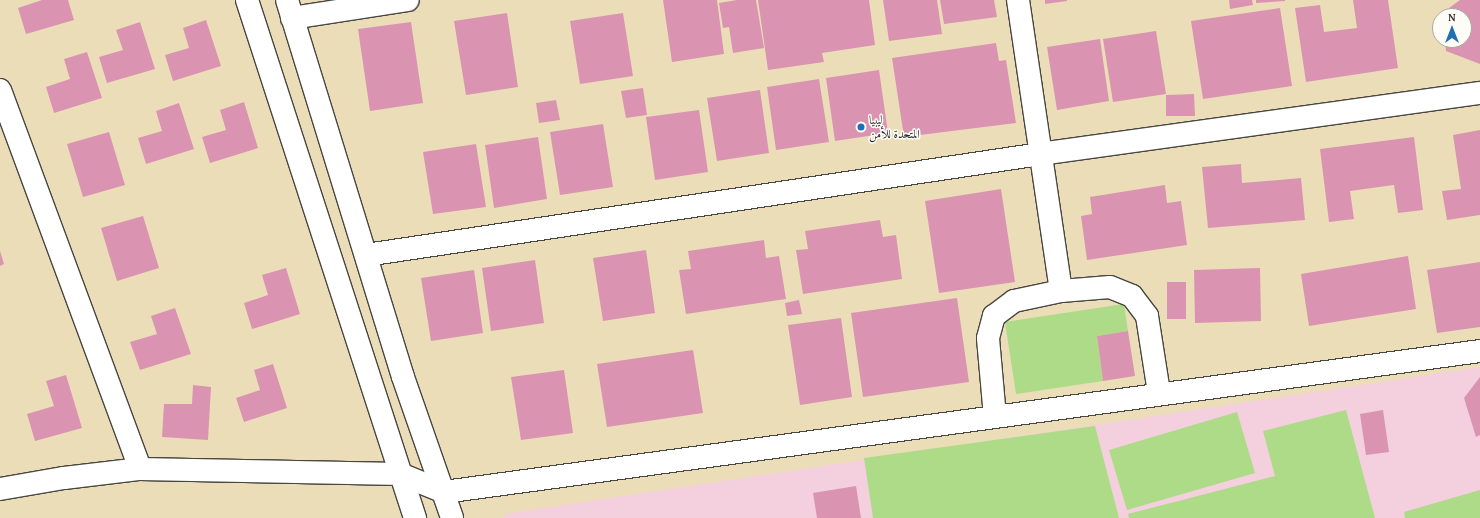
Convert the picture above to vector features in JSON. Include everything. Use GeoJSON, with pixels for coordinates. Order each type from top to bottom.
{"type":"FeatureCollection","features":[{"type":"Feature","properties":{"kind":"street"},"geometry":{"type":"LineString","coordinates":[[247,0],[415,518]]}},
{"type":"Feature","properties":{"kind":"street"},"geometry":{"type":"LineString","coordinates":[[408,0],[290,9],[403,377],[452,518]]}},
{"type":"Feature","properties":{"kind":"street"},"geometry":{"type":"LineString","coordinates":[[1018,0],[1061,291]]}},
{"type":"Feature","properties":{"kind":"street"},"geometry":{"type":"LineString","coordinates":[[0,90],[140,469]]}},
{"type":"Feature","properties":{"kind":"street"},"geometry":{"type":"LineString","coordinates":[[366,255],[1040,154],[1480,93]]}},
{"type":"Feature","properties":{"kind":"street"},"geometry":{"type":"LineString","coordinates":[[995,417],[988,338],[994,316],[1014,301],[1061,291],[1110,287],[1132,296],[1147,316],[1159,394]]}},
{"type":"Feature","properties":{"kind":"street"},"geometry":{"type":"LineString","coordinates":[[0,489],[64,478],[140,469],[400,474],[444,492],[1480,351]]}},
{"type":"Feature","properties":{"kind":"street"},"geometry":{"type":"LineString","coordinates":[[372,387],[403,377]]}},
{"type":"Feature","properties":{"kind":"shaded area"},"geometry":{"type":"Polygon","coordinates":[[[1480,367],[1480,518],[505,518],[504,514],[1480,367]]]}},
{"type":"Feature","properties":{"kind":"green space"},"geometry":{"type":"Polygon","coordinates":[[[1124,304],[1128,331],[1097,336],[1103,381],[1016,394],[1005,322],[1124,304]]]}},
{"type":"Feature","properties":{"kind":"green space"},"geometry":{"type":"Polygon","coordinates":[[[1346,410],[1375,518],[1129,518],[1128,514],[1275,476],[1263,431],[1346,410]]]}},
{"type":"Feature","properties":{"kind":"green space"},"geometry":{"type":"Polygon","coordinates":[[[1237,412],[1255,473],[1127,510],[1109,450],[1237,412]]]}},
{"type":"Feature","properties":{"kind":"green space"},"geometry":{"type":"Polygon","coordinates":[[[1095,426],[1119,518],[873,518],[864,458],[1095,426]]]}},
{"type":"Feature","properties":{"kind":"green space"},"geometry":{"type":"Polygon","coordinates":[[[1480,490],[1480,518],[1405,518],[1404,512],[1480,490]]]}},
{"type":"Feature","properties":{"kind":"building"},"geometry":{"type":"Polygon","coordinates":[[[42,0],[68,0],[74,20],[26,34],[18,8],[42,0]]]}},
{"type":"Feature","properties":{"kind":"building"},"geometry":{"type":"Polygon","coordinates":[[[663,0],[717,0],[724,54],[672,62],[663,0]]]}},
{"type":"Feature","properties":{"kind":"building"},"geometry":{"type":"Polygon","coordinates":[[[737,0],[756,0],[764,48],[733,53],[729,27],[723,28],[719,3],[737,0]]]}},
{"type":"Feature","properties":{"kind":"building"},"geometry":{"type":"Polygon","coordinates":[[[758,0],[869,0],[875,45],[822,53],[824,62],[768,70],[758,0]]]}},
{"type":"Feature","properties":{"kind":"building"},"geometry":{"type":"Polygon","coordinates":[[[883,0],[937,0],[942,34],[889,41],[883,0]]]}},
{"type":"Feature","properties":{"kind":"building"},"geometry":{"type":"Polygon","coordinates":[[[940,0],[994,0],[997,17],[944,24],[940,0]]]}},
{"type":"Feature","properties":{"kind":"building"},"geometry":{"type":"Polygon","coordinates":[[[1045,0],[1067,0],[1067,1],[1045,4],[1045,0]]]}},
{"type":"Feature","properties":{"kind":"building"},"geometry":{"type":"Polygon","coordinates":[[[1229,0],[1252,0],[1253,5],[1230,9],[1229,0]]]}},
{"type":"Feature","properties":{"kind":"building"},"geometry":{"type":"Polygon","coordinates":[[[1256,0],[1285,0],[1285,1],[1256,3],[1256,0]]]}},
{"type":"Feature","properties":{"kind":"building"},"geometry":{"type":"Polygon","coordinates":[[[1353,0],[1388,0],[1398,68],[1306,82],[1295,8],[1320,5],[1324,32],[1357,28],[1353,0]]]}},
{"type":"Feature","properties":{"kind":"building"},"geometry":{"type":"Polygon","coordinates":[[[1460,0],[1480,0],[1480,64],[1446,51],[1446,48],[1472,48],[1472,8],[1449,8],[1460,0]]]}},
{"type":"Feature","properties":{"kind":"building"},"geometry":{"type":"Polygon","coordinates":[[[1280,8],[1292,86],[1203,99],[1191,21],[1280,8]]]}},
{"type":"Feature","properties":{"kind":"building"},"geometry":{"type":"Polygon","coordinates":[[[507,13],[518,87],[466,95],[454,21],[507,13]]]}},
{"type":"Feature","properties":{"kind":"building"},"geometry":{"type":"Polygon","coordinates":[[[623,13],[633,76],[580,84],[570,21],[623,13]]]}},
{"type":"Feature","properties":{"kind":"building"},"geometry":{"type":"Polygon","coordinates":[[[206,20],[221,66],[173,81],[165,55],[189,48],[183,28],[206,20]]]}},
{"type":"Feature","properties":{"kind":"building"},"geometry":{"type":"Polygon","coordinates":[[[140,22],[155,69],[107,83],[99,57],[123,50],[116,30],[140,22]]]}},
{"type":"Feature","properties":{"kind":"building"},"geometry":{"type":"Polygon","coordinates":[[[411,22],[423,103],[370,111],[358,29],[411,22]]]}},
{"type":"Feature","properties":{"kind":"building"},"geometry":{"type":"Polygon","coordinates":[[[1156,31],[1166,94],[1113,102],[1103,39],[1156,31]]]}},
{"type":"Feature","properties":{"kind":"building"},"geometry":{"type":"Polygon","coordinates":[[[1100,39],[1109,101],[1057,110],[1047,47],[1100,39]]]}},
{"type":"Feature","properties":{"kind":"building"},"geometry":{"type":"Polygon","coordinates":[[[996,43],[999,61],[1006,60],[1016,123],[904,137],[892,58],[996,43]]]}},
{"type":"Feature","properties":{"kind":"building"},"geometry":{"type":"Polygon","coordinates":[[[87,52],[102,98],[54,113],[46,87],[70,79],[64,59],[87,52]]]}},
{"type":"Feature","properties":{"kind":"building"},"geometry":{"type":"Polygon","coordinates":[[[879,70],[888,133],[835,141],[826,78],[879,70]]]}},
{"type":"Feature","properties":{"kind":"building"},"geometry":{"type":"Polygon","coordinates":[[[819,79],[829,142],[776,150],[767,87],[819,79]]]}},
{"type":"Feature","properties":{"kind":"building"},"geometry":{"type":"Polygon","coordinates":[[[643,88],[647,115],[626,118],[621,91],[643,88]]]}},
{"type":"Feature","properties":{"kind":"building"},"geometry":{"type":"Polygon","coordinates":[[[760,90],[769,153],[717,161],[707,98],[760,90]]]}},
{"type":"Feature","properties":{"kind":"building"},"geometry":{"type":"Polygon","coordinates":[[[1194,94],[1195,116],[1166,116],[1166,95],[1194,94]]]}},
{"type":"Feature","properties":{"kind":"building"},"geometry":{"type":"Polygon","coordinates":[[[556,100],[560,120],[539,123],[536,103],[556,100]]]}},
{"type":"Feature","properties":{"kind":"building"},"geometry":{"type":"Polygon","coordinates":[[[244,102],[258,148],[210,163],[202,137],[226,130],[220,110],[244,102]]]}},
{"type":"Feature","properties":{"kind":"building"},"geometry":{"type":"Polygon","coordinates":[[[179,103],[194,149],[146,164],[138,138],[162,131],[156,111],[179,103]]]}},
{"type":"Feature","properties":{"kind":"building"},"geometry":{"type":"Polygon","coordinates":[[[699,110],[708,172],[655,180],[646,117],[699,110]]]}},
{"type":"Feature","properties":{"kind":"building"},"geometry":{"type":"Polygon","coordinates":[[[603,124],[613,187],[560,195],[550,132],[603,124]]]}},
{"type":"Feature","properties":{"kind":"building"},"geometry":{"type":"Polygon","coordinates":[[[1480,130],[1480,215],[1447,220],[1442,191],[1461,189],[1453,135],[1480,130]]]}},
{"type":"Feature","properties":{"kind":"building"},"geometry":{"type":"Polygon","coordinates":[[[109,132],[125,185],[83,197],[67,144],[109,132]]]}},
{"type":"Feature","properties":{"kind":"building"},"geometry":{"type":"Polygon","coordinates":[[[538,137],[547,199],[494,208],[485,145],[538,137]]]}},
{"type":"Feature","properties":{"kind":"building"},"geometry":{"type":"Polygon","coordinates":[[[1414,137],[1423,210],[1398,213],[1394,185],[1350,191],[1354,219],[1329,222],[1320,149],[1414,137]]]}},
{"type":"Feature","properties":{"kind":"building"},"geometry":{"type":"Polygon","coordinates":[[[476,144],[486,207],[433,214],[423,152],[476,144]]]}},
{"type":"Feature","properties":{"kind":"building"},"geometry":{"type":"Polygon","coordinates":[[[1241,164],[1242,183],[1301,178],[1305,220],[1208,228],[1202,167],[1241,164]]]}},
{"type":"Feature","properties":{"kind":"building"},"geometry":{"type":"Polygon","coordinates":[[[1165,185],[1167,203],[1181,201],[1187,245],[1087,260],[1081,216],[1092,214],[1090,197],[1165,185]]]}},
{"type":"Feature","properties":{"kind":"building"},"geometry":{"type":"Polygon","coordinates":[[[1001,189],[1015,282],[939,293],[925,201],[1001,189]]]}},
{"type":"Feature","properties":{"kind":"building"},"geometry":{"type":"Polygon","coordinates":[[[143,216],[159,268],[117,281],[101,228],[143,216]]]}},
{"type":"Feature","properties":{"kind":"building"},"geometry":{"type":"Polygon","coordinates":[[[880,220],[883,237],[896,235],[902,279],[803,294],[796,250],[808,249],[805,231],[880,220]]]}},
{"type":"Feature","properties":{"kind":"building"},"geometry":{"type":"Polygon","coordinates":[[[764,240],[766,258],[779,256],[786,299],[686,314],[679,270],[691,269],[688,251],[764,240]]]}},
{"type":"Feature","properties":{"kind":"building"},"geometry":{"type":"Polygon","coordinates":[[[646,250],[655,313],[603,321],[593,258],[646,250]]]}},
{"type":"Feature","properties":{"kind":"building"},"geometry":{"type":"Polygon","coordinates":[[[0,251],[4,264],[0,266],[0,251]]]}},
{"type":"Feature","properties":{"kind":"building"},"geometry":{"type":"Polygon","coordinates":[[[1408,256],[1416,309],[1309,326],[1301,274],[1408,256]]]}},
{"type":"Feature","properties":{"kind":"building"},"geometry":{"type":"Polygon","coordinates":[[[535,260],[544,323],[491,331],[482,268],[535,260]]]}},
{"type":"Feature","properties":{"kind":"building"},"geometry":{"type":"Polygon","coordinates":[[[1480,262],[1480,327],[1437,333],[1427,270],[1480,262]]]}},
{"type":"Feature","properties":{"kind":"building"},"geometry":{"type":"Polygon","coordinates":[[[286,268],[300,314],[252,329],[244,303],[268,295],[262,275],[286,268]]]}},
{"type":"Feature","properties":{"kind":"building"},"geometry":{"type":"Polygon","coordinates":[[[1260,268],[1261,321],[1195,323],[1194,270],[1260,268]]]}},
{"type":"Feature","properties":{"kind":"building"},"geometry":{"type":"Polygon","coordinates":[[[474,270],[483,333],[431,341],[421,278],[474,270]]]}},
{"type":"Feature","properties":{"kind":"building"},"geometry":{"type":"Polygon","coordinates":[[[1167,282],[1186,282],[1186,319],[1167,319],[1167,282]]]}},
{"type":"Feature","properties":{"kind":"building"},"geometry":{"type":"Polygon","coordinates":[[[957,298],[969,382],[863,397],[851,313],[957,298]]]}},
{"type":"Feature","properties":{"kind":"building"},"geometry":{"type":"Polygon","coordinates":[[[799,300],[802,314],[787,316],[785,303],[799,300]]]}},
{"type":"Feature","properties":{"kind":"building"},"geometry":{"type":"Polygon","coordinates":[[[175,308],[191,354],[140,370],[130,342],[157,334],[151,316],[175,308]]]}},
{"type":"Feature","properties":{"kind":"building"},"geometry":{"type":"Polygon","coordinates":[[[841,318],[852,397],[800,405],[788,325],[841,318]]]}},
{"type":"Feature","properties":{"kind":"building"},"geometry":{"type":"Polygon","coordinates":[[[1128,331],[1135,376],[1103,381],[1097,336],[1128,331]]]}},
{"type":"Feature","properties":{"kind":"building"},"geometry":{"type":"Polygon","coordinates":[[[693,350],[703,413],[607,427],[597,364],[693,350]]]}},
{"type":"Feature","properties":{"kind":"building"},"geometry":{"type":"Polygon","coordinates":[[[273,364],[287,408],[244,422],[236,398],[260,390],[254,370],[273,364]]]}},
{"type":"Feature","properties":{"kind":"building"},"geometry":{"type":"Polygon","coordinates":[[[564,370],[573,433],[521,440],[511,377],[564,370]]]}},
{"type":"Feature","properties":{"kind":"building"},"geometry":{"type":"Polygon","coordinates":[[[66,375],[82,428],[35,441],[27,414],[54,406],[46,381],[66,375]]]}},
{"type":"Feature","properties":{"kind":"building"},"geometry":{"type":"Polygon","coordinates":[[[1480,377],[1480,435],[1476,437],[1464,398],[1480,377]]]}},
{"type":"Feature","properties":{"kind":"building"},"geometry":{"type":"Polygon","coordinates":[[[193,385],[211,387],[208,440],[162,437],[164,404],[192,404],[193,385]]]}},
{"type":"Feature","properties":{"kind":"building"},"geometry":{"type":"Polygon","coordinates":[[[1383,410],[1389,452],[1366,455],[1360,414],[1383,410]]]}},
{"type":"Feature","properties":{"kind":"building"},"geometry":{"type":"Polygon","coordinates":[[[856,486],[861,518],[817,518],[813,493],[856,486]]]}},
{"type":"Feature","properties":{"kind":"place","name":"ليبيا المتحدة للأمن"},"geometry":{"type":"Point","coordinates":[861,127]}}]}
